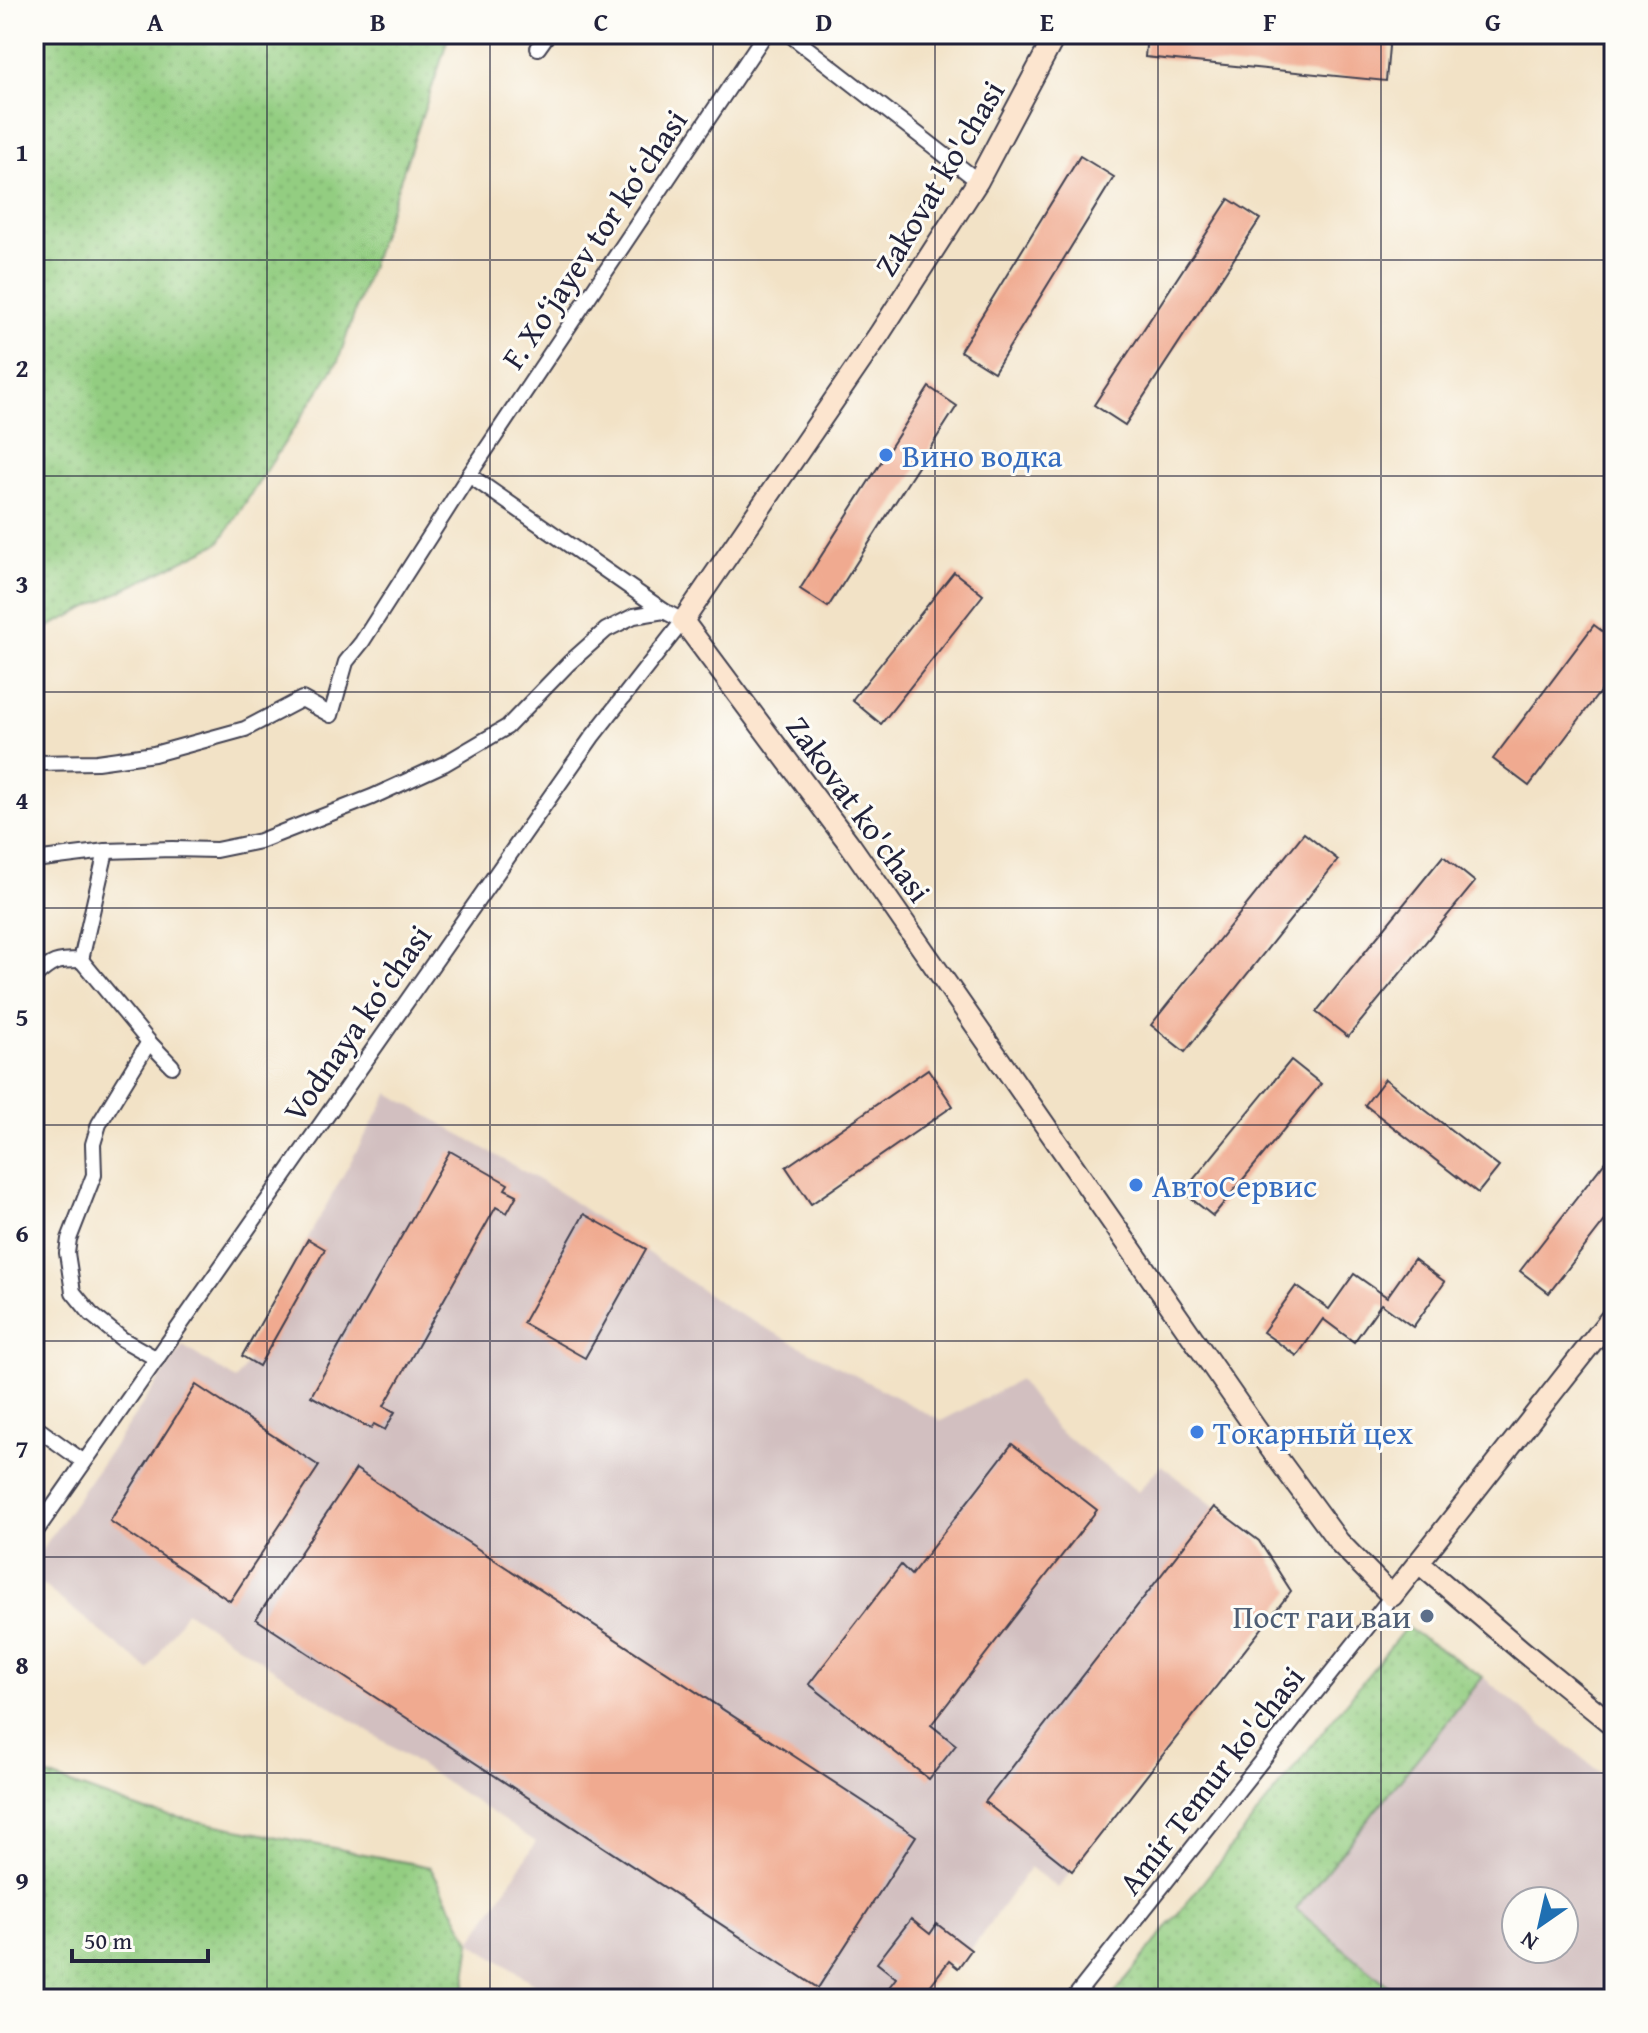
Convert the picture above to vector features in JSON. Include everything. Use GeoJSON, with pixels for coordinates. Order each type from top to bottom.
{"type":"FeatureCollection","features":[{"type":"Feature","properties":{"kind":"main road","name":"Zakovat ko'chasi"},"geometry":{"type":"LineString","coordinates":[[1056,34],[978,181],[880,333],[683,621],[851,846],[1284,1467],[1339,1542],[1392,1596]]}},
{"type":"Feature","properties":{"kind":"main road"},"geometry":{"type":"LineString","coordinates":[[1392,1596],[1614,1314]]}},
{"type":"Feature","properties":{"kind":"main road"},"geometry":{"type":"LineString","coordinates":[[1419,1563],[1614,1726]]}},
{"type":"Feature","properties":{"kind":"street"},"geometry":{"type":"LineString","coordinates":[[538,48],[548,34]]}},
{"type":"Feature","properties":{"kind":"street","name":"F. Xo‘jayev tor ko‘chasi"},"geometry":{"type":"LineString","coordinates":[[34,763],[97,762],[154,754],[245,729],[302,699],[331,715],[346,662],[765,34]]}},
{"type":"Feature","properties":{"kind":"street"},"geometry":{"type":"LineString","coordinates":[[789,34],[978,181]]}},
{"type":"Feature","properties":{"kind":"street"},"geometry":{"type":"LineString","coordinates":[[469,475],[664,611],[683,621]]}},
{"type":"Feature","properties":{"kind":"street"},"geometry":{"type":"LineString","coordinates":[[34,860],[106,851],[216,850],[260,841],[372,797],[444,764],[507,727],[606,630],[634,616],[664,611]]}},
{"type":"Feature","properties":{"kind":"street","name":"Vodnaya ko‘chasi"},"geometry":{"type":"LineString","coordinates":[[34,1534],[592,737],[683,621]]}},
{"type":"Feature","properties":{"kind":"street"},"geometry":{"type":"LineString","coordinates":[[81,960],[106,851]]}},
{"type":"Feature","properties":{"kind":"street"},"geometry":{"type":"LineString","coordinates":[[34,978],[59,960],[81,960]]}},
{"type":"Feature","properties":{"kind":"street"},"geometry":{"type":"LineString","coordinates":[[81,960],[172,1066]]}},
{"type":"Feature","properties":{"kind":"street"},"geometry":{"type":"LineString","coordinates":[[149,1042],[99,1124],[93,1144],[94,1175],[69,1239],[67,1253],[73,1292],[91,1314],[122,1339],[157,1359]]}},
{"type":"Feature","properties":{"kind":"street"},"geometry":{"type":"LineString","coordinates":[[34,1426],[84,1462]]}},
{"type":"Feature","properties":{"kind":"street","name":"Amir Temur ko'chasi"},"geometry":{"type":"LineString","coordinates":[[1073,1999],[1392,1596]]}},
{"type":"Feature","properties":{"kind":"shaded area"},"geometry":{"type":"Polygon","coordinates":[[[389,1093],[559,1192],[728,1308],[941,1421],[1019,1380],[1055,1428],[1138,1492],[1161,1465],[1259,1541],[1291,1591],[1058,1888],[1030,1867],[958,1968],[949,1961],[920,1999],[557,1999],[471,1942],[536,1842],[186,1611],[149,1670],[34,1580],[34,1561],[183,1346],[236,1380],[249,1360],[242,1356],[389,1093]]]}},
{"type":"Feature","properties":{"kind":"shaded area"},"geometry":{"type":"Polygon","coordinates":[[[1483,1677],[1614,1784],[1614,1999],[1404,1999],[1296,1909],[1483,1677]]]}},
{"type":"Feature","properties":{"kind":"green space"},"geometry":{"type":"Polygon","coordinates":[[[34,34],[449,34],[338,361],[219,543],[34,634],[34,34]]]}},
{"type":"Feature","properties":{"kind":"green space"},"geometry":{"type":"Polygon","coordinates":[[[1406,1627],[1483,1677],[1296,1909],[1404,1999],[1110,1999],[1406,1627]]]}},
{"type":"Feature","properties":{"kind":"green space"},"geometry":{"type":"Polygon","coordinates":[[[34,1771],[146,1811],[430,1867],[471,1942],[463,1999],[34,1999],[34,1771]]]}},
{"type":"Feature","properties":{"kind":"building"},"geometry":{"type":"Polygon","coordinates":[[[1147,34],[1390,35],[1386,81],[1145,57],[1147,34]]]}},
{"type":"Feature","properties":{"kind":"building"},"geometry":{"type":"Polygon","coordinates":[[[1080,156],[1114,177],[994,372],[960,351],[1080,156]]]}},
{"type":"Feature","properties":{"kind":"building"},"geometry":{"type":"Polygon","coordinates":[[[1229,199],[1260,219],[1125,425],[1094,405],[1229,199]]]}},
{"type":"Feature","properties":{"kind":"building"},"geometry":{"type":"Polygon","coordinates":[[[929,387],[957,406],[828,607],[800,589],[929,387]]]}},
{"type":"Feature","properties":{"kind":"building"},"geometry":{"type":"Polygon","coordinates":[[[954,572],[983,595],[881,724],[852,700],[954,572]]]}},
{"type":"Feature","properties":{"kind":"building"},"geometry":{"type":"Polygon","coordinates":[[[1594,625],[1614,640],[1614,673],[1529,786],[1493,759],[1594,625]]]}},
{"type":"Feature","properties":{"kind":"building"},"geometry":{"type":"Polygon","coordinates":[[[1304,833],[1338,860],[1185,1052],[1151,1025],[1304,833]]]}},
{"type":"Feature","properties":{"kind":"building"},"geometry":{"type":"Polygon","coordinates":[[[1443,856],[1475,882],[1348,1037],[1316,1012],[1443,856]]]}},
{"type":"Feature","properties":{"kind":"building"},"geometry":{"type":"Polygon","coordinates":[[[1291,1060],[1321,1084],[1213,1216],[1183,1192],[1291,1060]]]}},
{"type":"Feature","properties":{"kind":"building"},"geometry":{"type":"Polygon","coordinates":[[[928,1069],[953,1106],[811,1204],[786,1167],[928,1069]]]}},
{"type":"Feature","properties":{"kind":"building"},"geometry":{"type":"Polygon","coordinates":[[[1385,1079],[1499,1167],[1478,1193],[1365,1105],[1385,1079]]]}},
{"type":"Feature","properties":{"kind":"building"},"geometry":{"type":"Polygon","coordinates":[[[1614,1150],[1614,1209],[1549,1293],[1520,1271],[1614,1150]]]}},
{"type":"Feature","properties":{"kind":"building"},"geometry":{"type":"Polygon","coordinates":[[[450,1151],[508,1184],[505,1189],[517,1195],[507,1213],[496,1207],[384,1406],[395,1412],[385,1430],[374,1424],[371,1429],[311,1396],[450,1151]]]}},
{"type":"Feature","properties":{"kind":"building"},"geometry":{"type":"Polygon","coordinates":[[[584,1214],[646,1249],[585,1358],[523,1323],[584,1214]]]}},
{"type":"Feature","properties":{"kind":"building"},"geometry":{"type":"Polygon","coordinates":[[[308,1239],[325,1249],[259,1366],[242,1356],[308,1239]]]}},
{"type":"Feature","properties":{"kind":"building"},"geometry":{"type":"Polygon","coordinates":[[[1414,1259],[1445,1282],[1413,1327],[1381,1304],[1354,1342],[1323,1319],[1297,1356],[1263,1332],[1296,1286],[1329,1309],[1354,1274],[1387,1297],[1414,1259]]]}},
{"type":"Feature","properties":{"kind":"building"},"geometry":{"type":"Polygon","coordinates":[[[196,1385],[319,1466],[230,1601],[110,1521],[196,1385]]]}},
{"type":"Feature","properties":{"kind":"building"},"geometry":{"type":"Polygon","coordinates":[[[1012,1444],[1097,1510],[931,1725],[956,1745],[929,1779],[809,1684],[901,1565],[911,1575],[1012,1444]]]}},
{"type":"Feature","properties":{"kind":"building"},"geometry":{"type":"Polygon","coordinates":[[[356,1469],[916,1836],[818,1988],[256,1619],[356,1469]]]}},
{"type":"Feature","properties":{"kind":"building"},"geometry":{"type":"Polygon","coordinates":[[[1214,1507],[1259,1541],[1291,1591],[1072,1871],[985,1802],[1214,1507]]]}},
{"type":"Feature","properties":{"kind":"building"},"geometry":{"type":"Polygon","coordinates":[[[911,1919],[930,1934],[937,1924],[971,1950],[958,1968],[949,1961],[920,1999],[880,1999],[896,1978],[877,1963],[911,1919]]]}},
{"type":"Feature","properties":{"kind":"place","name":"Вино водка"},"geometry":{"type":"Point","coordinates":[886,455]}},
{"type":"Feature","properties":{"kind":"place","name":"АвтоСервис"},"geometry":{"type":"Point","coordinates":[1136,1185]}},
{"type":"Feature","properties":{"kind":"place","name":"Токарный цех"},"geometry":{"type":"Point","coordinates":[1197,1432]}},
{"type":"Feature","properties":{"kind":"place","name":"Пост гаи ваи"},"geometry":{"type":"Point","coordinates":[1427,1616]}}]}
